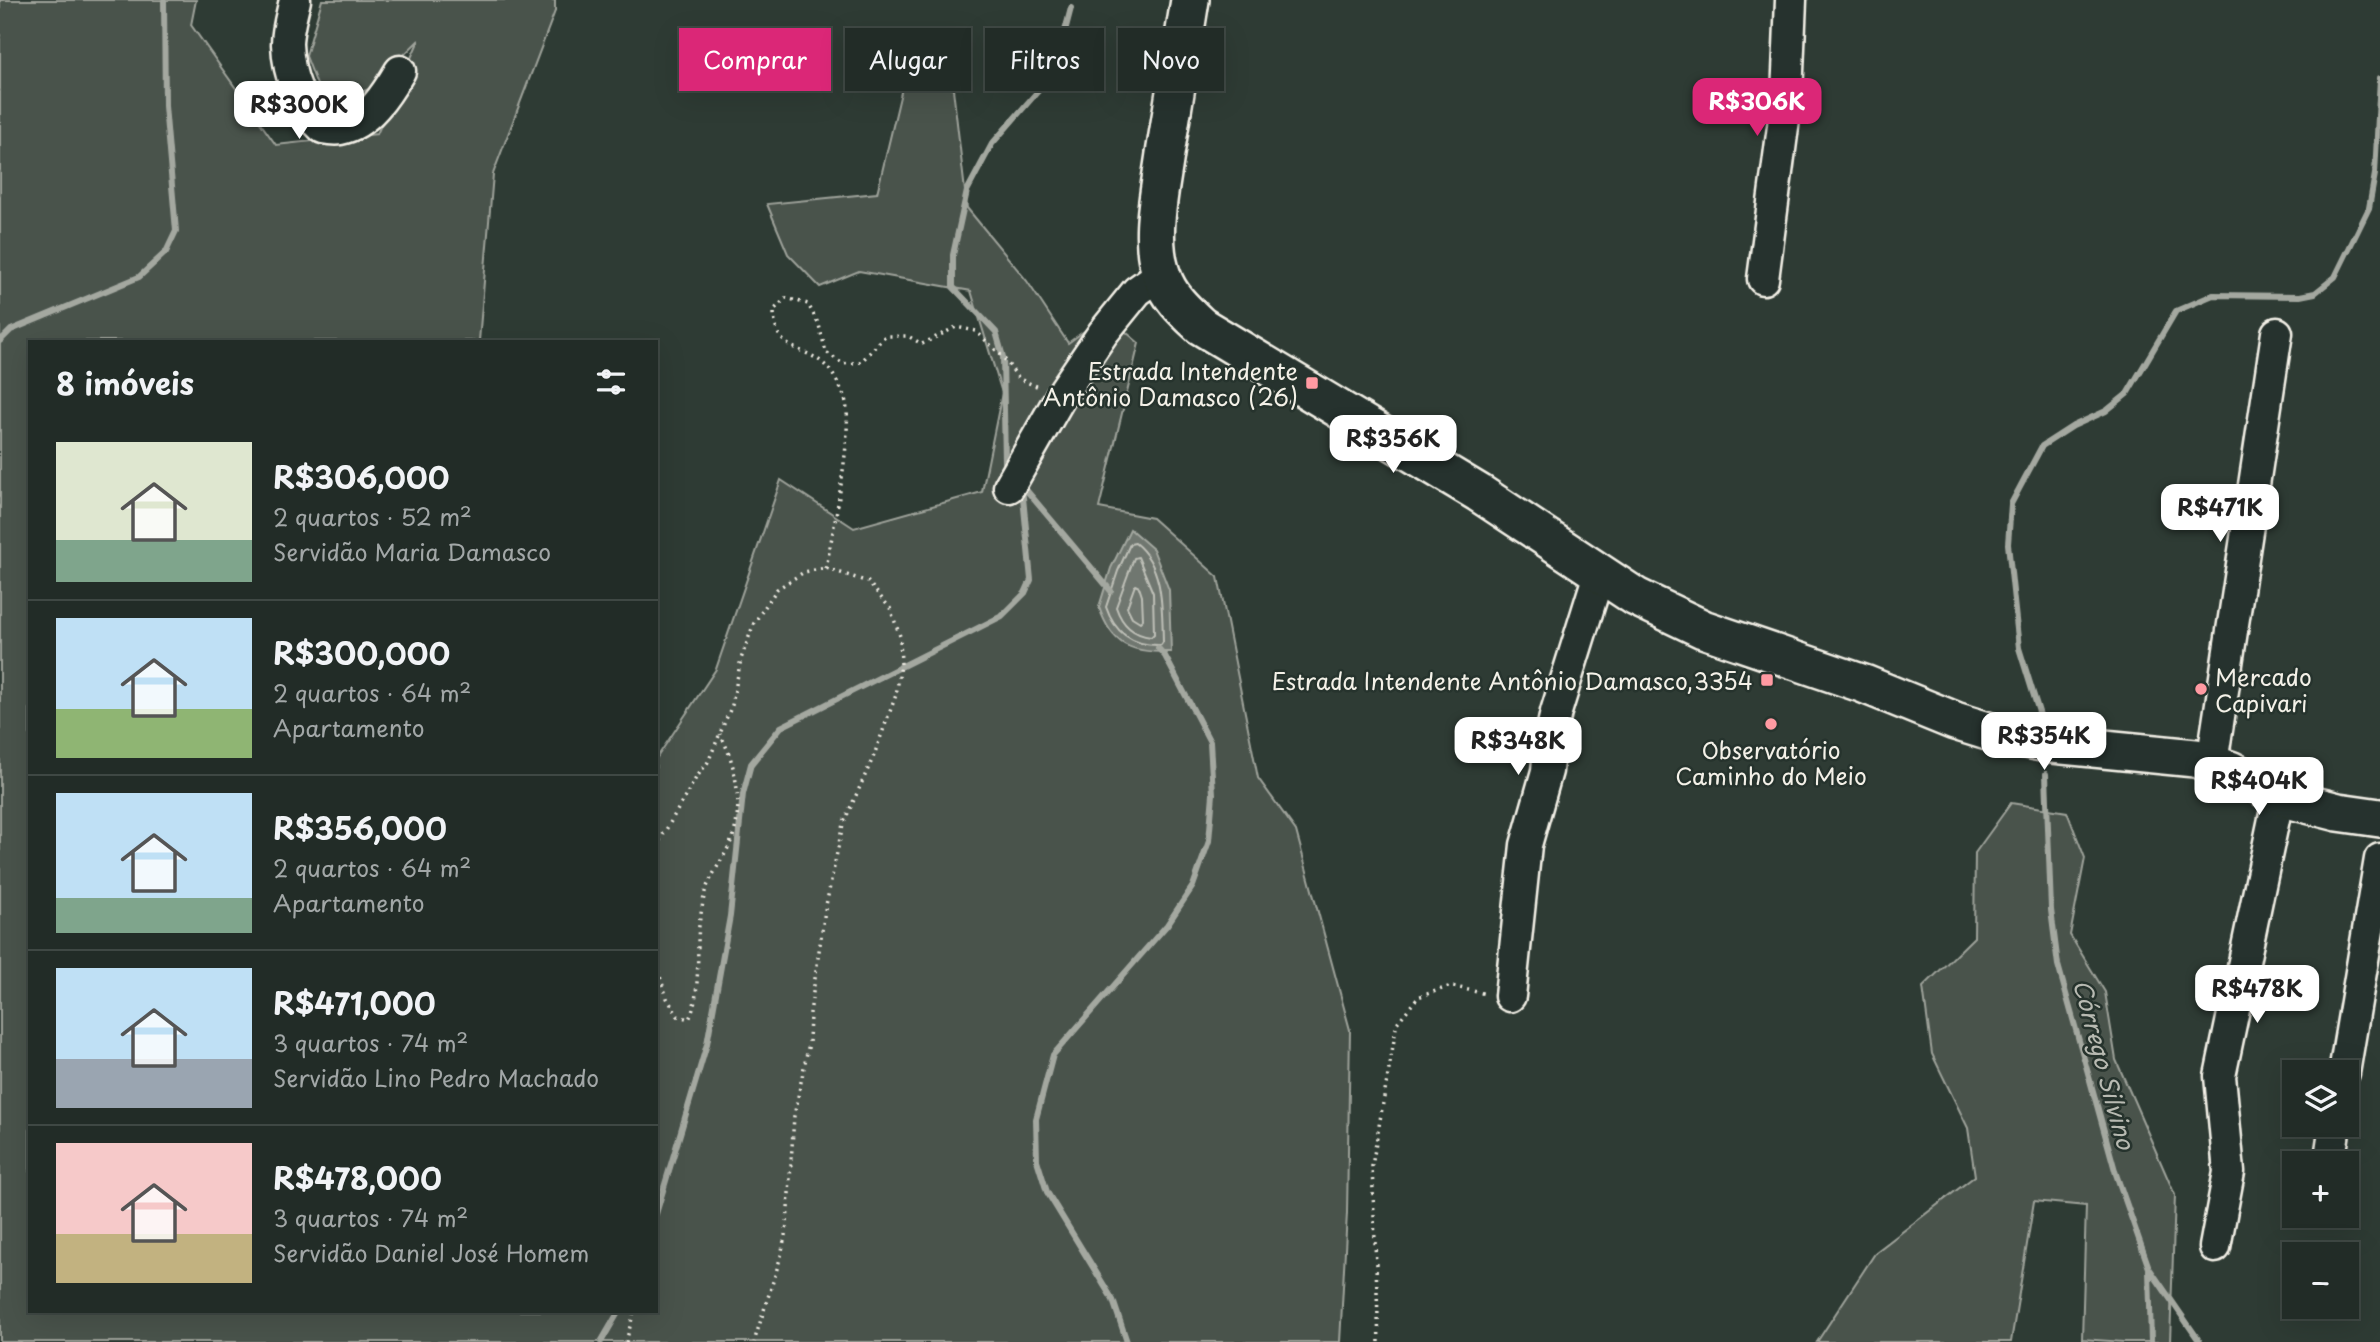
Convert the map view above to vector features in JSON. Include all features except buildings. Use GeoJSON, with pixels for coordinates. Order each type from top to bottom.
{"type":"FeatureCollection","features":[{"type":"Feature","properties":{"kind":"main road"},"geometry":{"type":"LineString","coordinates":[[1190,0],[1160,191],[1157,253],[1161,274],[1169,292],[1181,308],[1201,326],[1479,493],[1599,574],[1655,607],[1703,629],[1864,684],[1974,727],[2053,744],[2162,754],[2212,763],[2279,795],[2338,812],[2380,818]]}},
{"type":"Feature","properties":{"kind":"street"},"geometry":{"type":"LineString","coordinates":[[295,0],[287,43],[293,82],[309,115],[323,128],[340,129],[364,117],[383,100],[400,71]]}},
{"type":"Feature","properties":{"kind":"street"},"geometry":{"type":"LineString","coordinates":[[1763,279],[1786,106],[1791,0]]}},
{"type":"Feature","properties":{"kind":"street"},"geometry":{"type":"LineString","coordinates":[[1009,487],[1065,389],[1123,307],[1137,291],[1161,274]]}},
{"type":"Feature","properties":{"kind":"street"},"geometry":{"type":"LineString","coordinates":[[2212,763],[2277,333]]}},
{"type":"Feature","properties":{"kind":"street"},"geometry":{"type":"LineString","coordinates":[[1510,996],[1526,845],[1547,771],[1556,712],[1599,574]]}},
{"type":"Feature","properties":{"kind":"street"},"geometry":{"type":"LineString","coordinates":[[2215,1247],[2229,1172],[2221,1076],[2279,795]]}},
{"type":"Feature","properties":{"kind":"street"},"geometry":{"type":"LineString","coordinates":[[2346,1060],[2380,859]]}},
{"type":"Feature","properties":{"kind":"path"},"geometry":{"type":"LineString","coordinates":[[825,568],[844,456],[846,399],[828,368],[789,346],[774,327],[774,310],[786,298],[808,304],[819,325],[827,352],[843,364],[862,362],[885,335],[908,335],[922,344],[956,327],[976,331],[1003,357],[1019,379],[1039,387],[1065,389]]}},
{"type":"Feature","properties":{"kind":"path"},"geometry":{"type":"LineString","coordinates":[[658,843],[708,762],[732,705],[741,659],[754,623],[778,589],[804,572],[825,568],[868,582],[890,608],[900,636],[901,665],[897,695],[873,758],[843,824],[825,910],[808,1043],[794,1116],[787,1225],[754,1342]]}},
{"type":"Feature","properties":{"kind":"path"},"geometry":{"type":"LineString","coordinates":[[658,970],[667,998],[678,1016],[689,1019],[695,1009],[696,951],[706,890],[733,836],[737,806],[735,776],[728,747],[720,734]]}},
{"type":"Feature","properties":{"kind":"path"},"geometry":{"type":"LineString","coordinates":[[1379,1342],[1372,1166],[1397,1023],[1418,997],[1451,986],[1475,993],[1510,996]]}},
{"type":"Feature","properties":{"kind":"path"},"geometry":{"type":"LineString","coordinates":[[626,1342],[633,1313]]}},
{"type":"Feature","properties":{"kind":"shaded area"},"geometry":{"type":"Polygon","coordinates":[[[0,0],[196,0],[191,25],[276,145],[377,134],[419,40],[369,89],[325,106],[306,56],[322,0],[555,0],[555,11],[493,174],[479,340],[28,340],[28,1313],[658,1313],[658,756],[716,669],[781,480],[854,528],[982,492],[1002,393],[971,291],[859,271],[820,287],[788,254],[767,204],[877,193],[901,91],[953,91],[967,208],[1027,281],[1068,343],[1106,315],[1139,343],[1099,508],[1152,518],[1218,577],[1258,778],[1296,831],[1350,1030],[1347,1213],[1340,1342],[0,1342],[0,0]]]}},
{"type":"Feature","properties":{"kind":"shaded area"},"geometry":{"type":"Polygon","coordinates":[[[2011,803],[2067,812],[2085,858],[2070,935],[2105,992],[2116,1060],[2175,1195],[2170,1342],[2082,1339],[2086,1206],[2034,1201],[2011,1342],[1817,1342],[1876,1252],[1975,1176],[1968,1128],[1932,1054],[1923,987],[1974,937],[1975,853],[2011,803]]]}},
{"type":"Feature","properties":{"kind":"water"},"geometry":{"type":"Polygon","coordinates":[[[1130,529],[1153,549],[1169,590],[1171,652],[1145,651],[1117,639],[1110,631],[1099,607],[1111,568],[1130,529]]]}},
{"type":"Feature","properties":{"kind":"waterway"},"geometry":{"type":"LineString","coordinates":[[0,341],[11,330],[139,277],[166,252],[176,231],[165,106],[164,0]]}},
{"type":"Feature","properties":{"kind":"waterway"},"geometry":{"type":"LineString","coordinates":[[1005,462],[1003,357],[996,332],[953,287],[953,255],[967,191],[992,144],[1045,83],[1059,54],[1071,8]]}},
{"type":"Feature","properties":{"kind":"waterway","name":"Córrego Silvino"},"geometry":{"type":"LineString","coordinates":[[2043,725],[2019,648],[2008,544],[2011,504],[2042,446],[2073,426],[2106,411],[2127,394],[2176,311],[2213,295],[2300,296],[2315,293],[2335,277],[2369,208],[2375,174],[2380,78]]}},
{"type":"Feature","properties":{"kind":"waterway"},"geometry":{"type":"LineString","coordinates":[[1022,485],[1111,591]]}},
{"type":"Feature","properties":{"kind":"waterway"},"geometry":{"type":"LineString","coordinates":[[658,1207],[707,1044],[730,916],[743,794],[751,764],[781,727],[1002,616],[1025,593],[1031,580],[1022,487]]}},
{"type":"Feature","properties":{"kind":"waterway"},"geometry":{"type":"LineString","coordinates":[[1127,1342],[1113,1300],[1047,1192],[1037,1160],[1036,1119],[1053,1055],[1167,925],[1193,886],[1209,841],[1213,794],[1210,742],[1165,656],[1158,648]]}},
{"type":"Feature","properties":{"kind":"waterway","name":"Córrego Silvino"},"geometry":{"type":"LineString","coordinates":[[2046,774],[2051,910],[2058,965],[2116,1174],[2149,1268],[2200,1342]]}},
{"type":"Feature","properties":{"kind":"waterway"},"geometry":{"type":"LineString","coordinates":[[2149,1270],[2151,1342]]}},
{"type":"Feature","properties":{"kind":"waterway"},"geometry":{"type":"LineString","coordinates":[[601,1342],[618,1313]]}},
{"type":"Feature","properties":{"kind":"place","name":"Estrada Intendente Antônio Damasco (26)"},"geometry":{"type":"Point","coordinates":[1312,383]}},
{"type":"Feature","properties":{"kind":"place","name":"Estrada Intendente Antônio Damasco,3354"},"geometry":{"type":"Point","coordinates":[1767,680]}},
{"type":"Feature","properties":{"kind":"place","name":"Mercado Capivari"},"geometry":{"type":"Point","coordinates":[2201,689]}},
{"type":"Feature","properties":{"kind":"place","name":"Observatório Caminho do Meio"},"geometry":{"type":"Point","coordinates":[1771,724]}}]}
